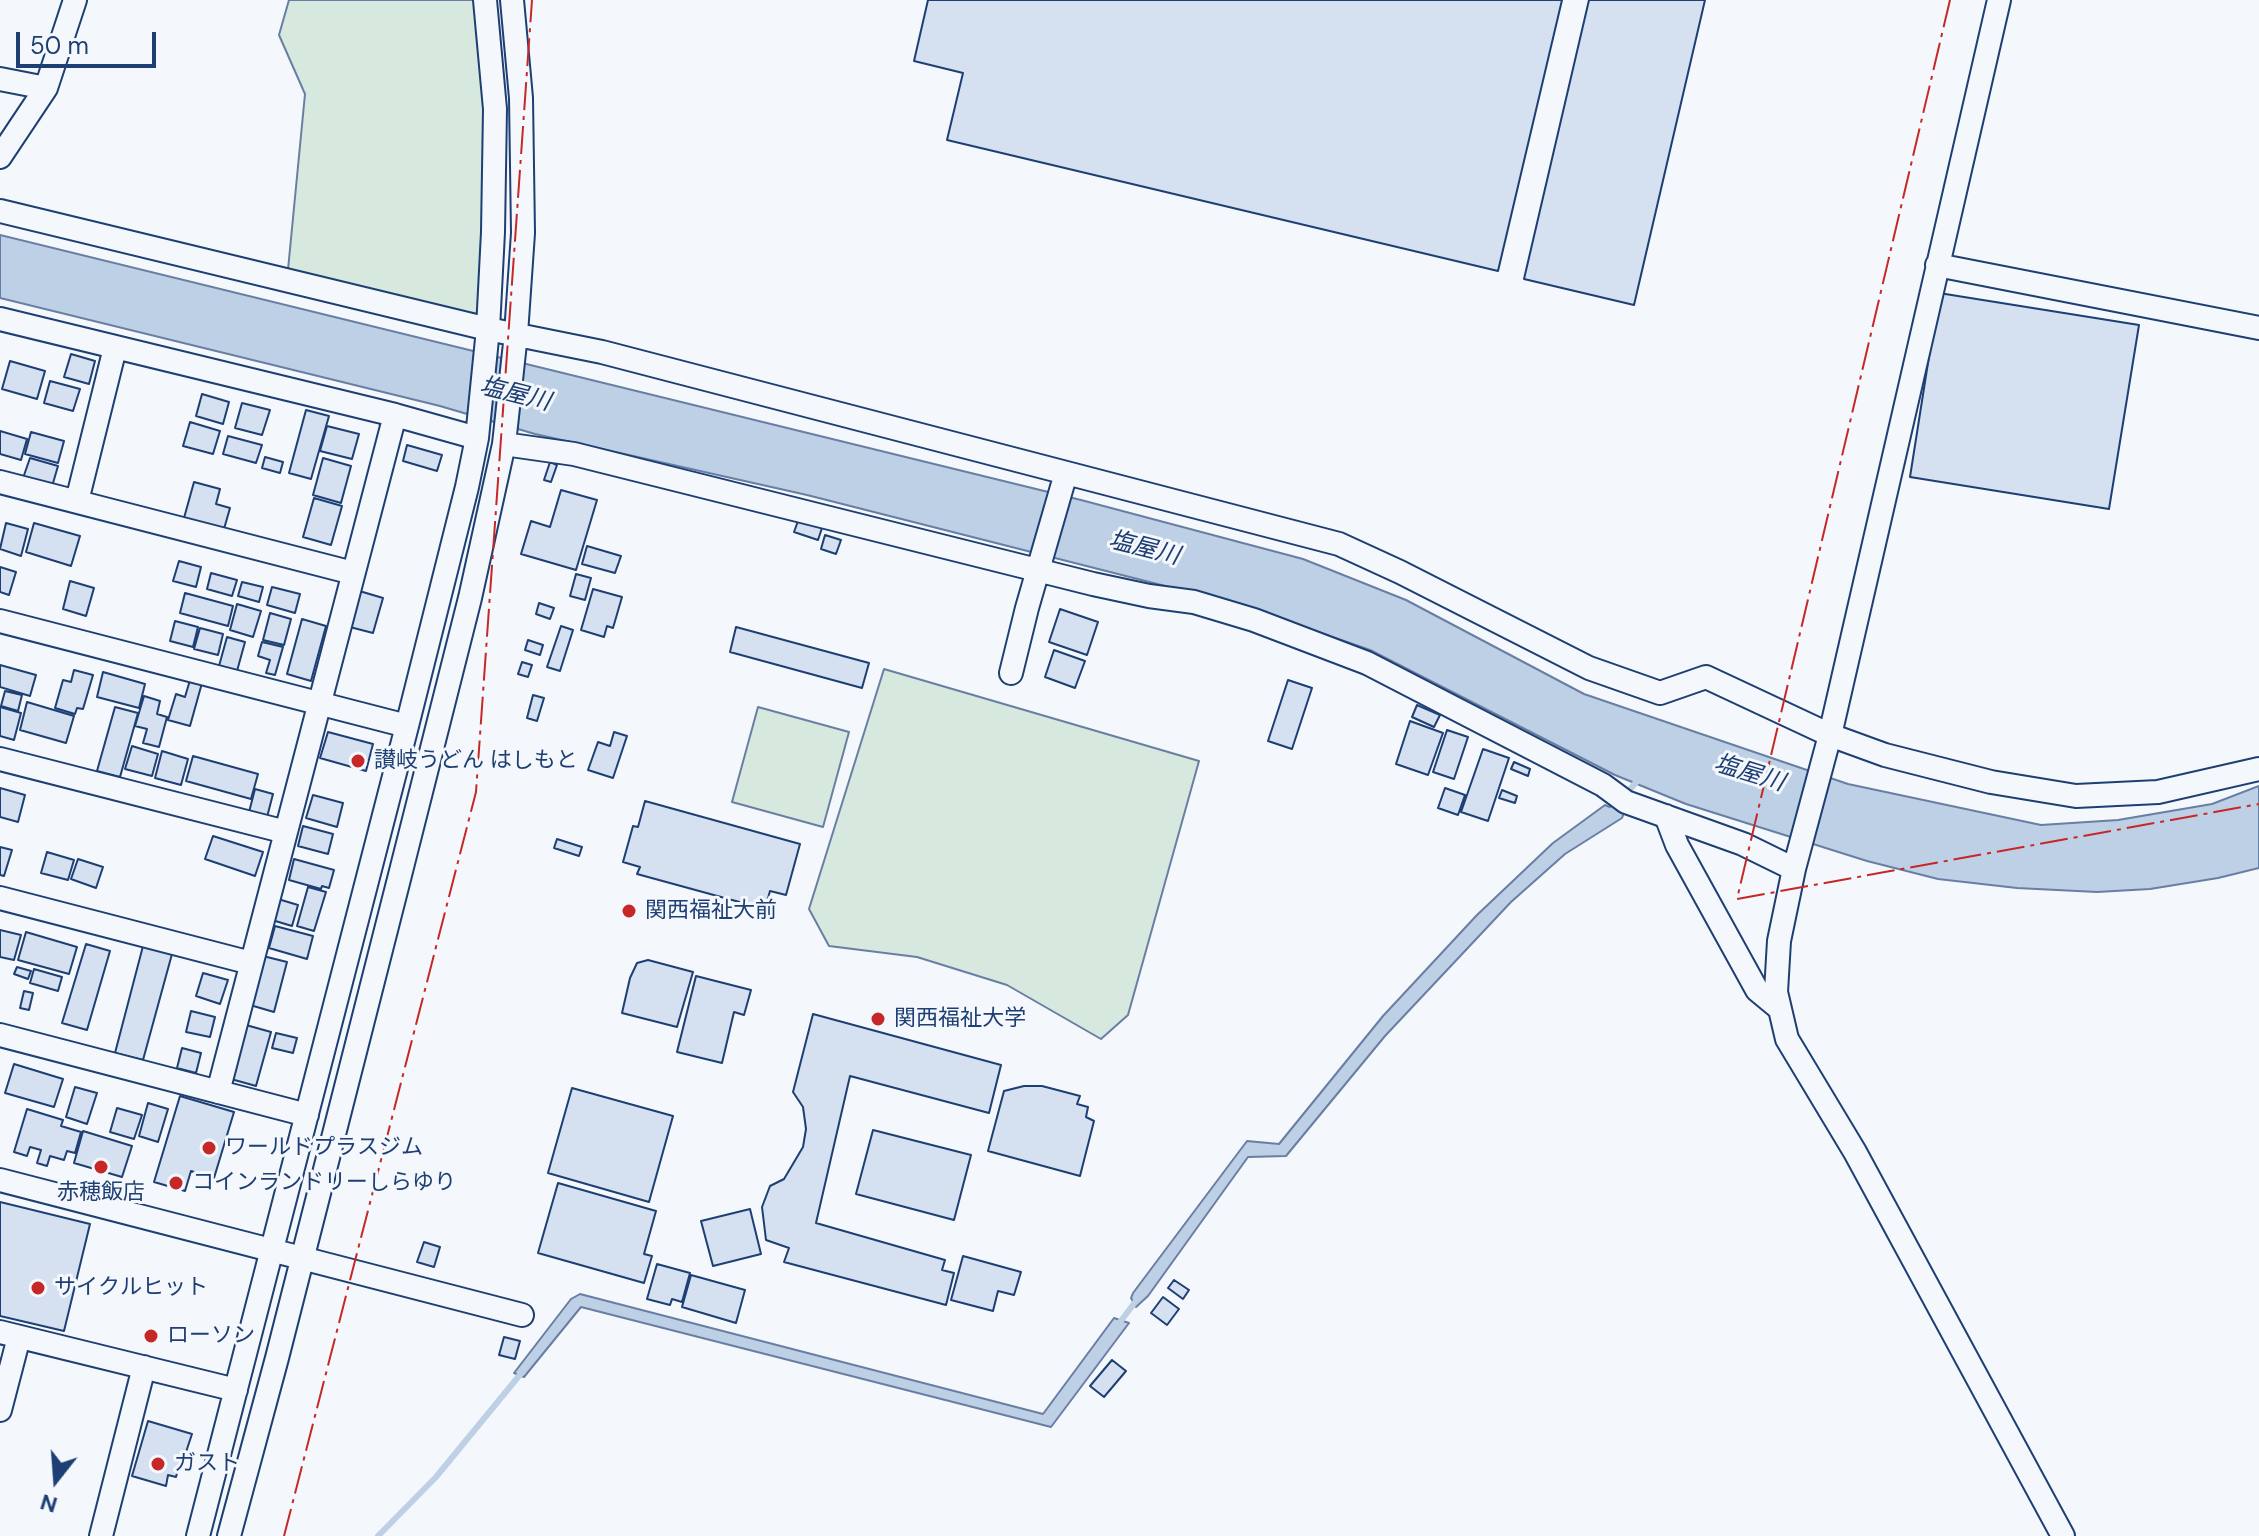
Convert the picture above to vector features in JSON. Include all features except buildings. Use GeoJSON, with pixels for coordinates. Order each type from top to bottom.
{"type":"FeatureCollection","features":[{"type":"Feature","properties":{"kind":"street"},"geometry":{"type":"LineString","coordinates":[[0,157],[46,88],[75,0]]}},
{"type":"Feature","properties":{"kind":"street"},"geometry":{"type":"LineString","coordinates":[[198,1536],[407,726],[477,438],[488,329],[495,109],[485,0]]}},
{"type":"Feature","properties":{"kind":"street"},"geometry":{"type":"LineString","coordinates":[[229,1536],[470,598],[504,444],[523,233],[521,98],[512,0]]}},
{"type":"Feature","properties":{"kind":"street"},"geometry":{"type":"LineString","coordinates":[[1999,0],[1830,735],[1796,862],[1779,941],[1776,992],[1787,1039],[1855,1152],[2063,1536]]}},
{"type":"Feature","properties":{"kind":"street"},"geometry":{"type":"LineString","coordinates":[[0,79],[46,88]]}},
{"type":"Feature","properties":{"kind":"street"},"geometry":{"type":"LineString","coordinates":[[0,211],[488,329],[602,352],[1339,544],[1589,668],[1660,693],[1706,677],[1830,735],[1885,755],[1991,782],[2076,796],[2158,792],[2259,769]]}},
{"type":"Feature","properties":{"kind":"street"},"geometry":{"type":"LineString","coordinates":[[1937,265],[2259,328]]}},
{"type":"Feature","properties":{"kind":"street"},"geometry":{"type":"LineString","coordinates":[[0,319],[395,415],[477,438]]}},
{"type":"Feature","properties":{"kind":"street"},"geometry":{"type":"LineString","coordinates":[[77,501],[115,348]]}},
{"type":"Feature","properties":{"kind":"street"},"geometry":{"type":"LineString","coordinates":[[218,1092],[395,415]]}},
{"type":"Feature","properties":{"kind":"street"},"geometry":{"type":"LineString","coordinates":[[504,444],[574,454],[1040,570],[1149,596],[1194,602],[1254,620],[1354,657],[1428,692],[1590,778],[1626,802],[1796,862]]}},
{"type":"Feature","properties":{"kind":"street"},"geometry":{"type":"LineString","coordinates":[[1011,673],[1066,473]]}},
{"type":"Feature","properties":{"kind":"street"},"geometry":{"type":"LineString","coordinates":[[0,482],[353,573]]}},
{"type":"Feature","properties":{"kind":"street"},"geometry":{"type":"LineString","coordinates":[[0,621],[407,726]]}},
{"type":"Feature","properties":{"kind":"street"},"geometry":{"type":"LineString","coordinates":[[0,759],[286,832]]}},
{"type":"Feature","properties":{"kind":"street"},"geometry":{"type":"LineString","coordinates":[[1666,816],[1677,845],[1757,990],[1780,1009]]}},
{"type":"Feature","properties":{"kind":"street"},"geometry":{"type":"LineString","coordinates":[[0,898],[251,963]]}},
{"type":"Feature","properties":{"kind":"street"},"geometry":{"type":"LineString","coordinates":[[0,1035],[307,1115]]}},
{"type":"Feature","properties":{"kind":"street"},"geometry":{"type":"LineString","coordinates":[[0,1180],[522,1315]]}},
{"type":"Feature","properties":{"kind":"street"},"geometry":{"type":"LineString","coordinates":[[0,1410],[10,1335],[236,1390]]}},
{"type":"Feature","properties":{"kind":"street"},"geometry":{"type":"LineString","coordinates":[[101,1536],[144,1367]]}},
{"type":"Feature","properties":{"kind":"shaded area"},"geometry":{"type":"Polygon","coordinates":[[[289,0],[483,0],[488,329],[287,280],[305,94],[279,35],[289,0]]]}},
{"type":"Feature","properties":{"kind":"shaded area"},"geometry":{"type":"Polygon","coordinates":[[[884,669],[1199,761],[1128,1015],[1101,1039],[1007,985],[917,957],[829,946],[809,909],[884,669]]]}},
{"type":"Feature","properties":{"kind":"shaded area"},"geometry":{"type":"Polygon","coordinates":[[[758,707],[849,732],[823,827],[732,802],[758,707]]]}},
{"type":"Feature","properties":{"kind":"water","name":"塩屋川"},"geometry":{"type":"Polygon","coordinates":[[[0,235],[1081,500],[1303,559],[1406,600],[1584,694],[1848,784],[2041,825],[2118,820],[2212,804],[2259,786],[2259,868],[2150,889],[2097,892],[2017,888],[1938,879],[1867,861],[1686,804],[1615,775],[1370,650],[1240,605],[807,495],[535,434],[440,406],[0,298],[0,235]]]}},
{"type":"Feature","properties":{"kind":"water"},"geometry":{"type":"Polygon","coordinates":[[[1605,805],[1624,813],[1622,818],[1565,854],[1511,902],[1385,1036],[1286,1156],[1248,1157],[1148,1296],[1136,1307],[1131,1298],[1133,1293],[1247,1141],[1279,1144],[1383,1016],[1477,915],[1553,843],[1605,805]]]}},
{"type":"Feature","properties":{"kind":"water"},"geometry":{"type":"Polygon","coordinates":[[[580,1294],[1043,1414],[1114,1318],[1129,1323],[1051,1427],[581,1307],[524,1377],[514,1373],[571,1299],[580,1294]]]}},
{"type":"Feature","properties":{"kind":"waterway"},"geometry":{"type":"LineString","coordinates":[[1609,814],[1638,780]]}},
{"type":"Feature","properties":{"kind":"waterway"},"geometry":{"type":"LineString","coordinates":[[1117,1326],[1139,1297]]}},
{"type":"Feature","properties":{"kind":"waterway"},"geometry":{"type":"LineString","coordinates":[[378,1536],[436,1477],[523,1371]]}},
{"type":"Feature","properties":{"kind":"power"},"geometry":{"type":"LineString","coordinates":[[284,1536],[476,792],[532,0]]}},
{"type":"Feature","properties":{"kind":"power"},"geometry":{"type":"LineString","coordinates":[[1950,0],[1737,899],[2259,804]]}},
{"type":"Feature","properties":{"kind":"place","name":"讃岐うどん はしもと"},"geometry":{"type":"Point","coordinates":[358,761]}},
{"type":"Feature","properties":{"kind":"place","name":"関西福祉大前"},"geometry":{"type":"Point","coordinates":[629,911]}},
{"type":"Feature","properties":{"kind":"place","name":"関西福祉大学"},"geometry":{"type":"Point","coordinates":[878,1019]}},
{"type":"Feature","properties":{"kind":"place","name":"ワールドプラスジム"},"geometry":{"type":"Point","coordinates":[209,1148]}},
{"type":"Feature","properties":{"kind":"place","name":"赤穂飯店"},"geometry":{"type":"Point","coordinates":[101,1167]}},
{"type":"Feature","properties":{"kind":"place","name":"コインランドリーしらゆり"},"geometry":{"type":"Point","coordinates":[176,1183]}},
{"type":"Feature","properties":{"kind":"place","name":"サイクルヒット"},"geometry":{"type":"Point","coordinates":[38,1288]}},
{"type":"Feature","properties":{"kind":"place","name":"ローソン"},"geometry":{"type":"Point","coordinates":[151,1336]}},
{"type":"Feature","properties":{"kind":"place","name":"ガスト"},"geometry":{"type":"Point","coordinates":[158,1464]}}]}
